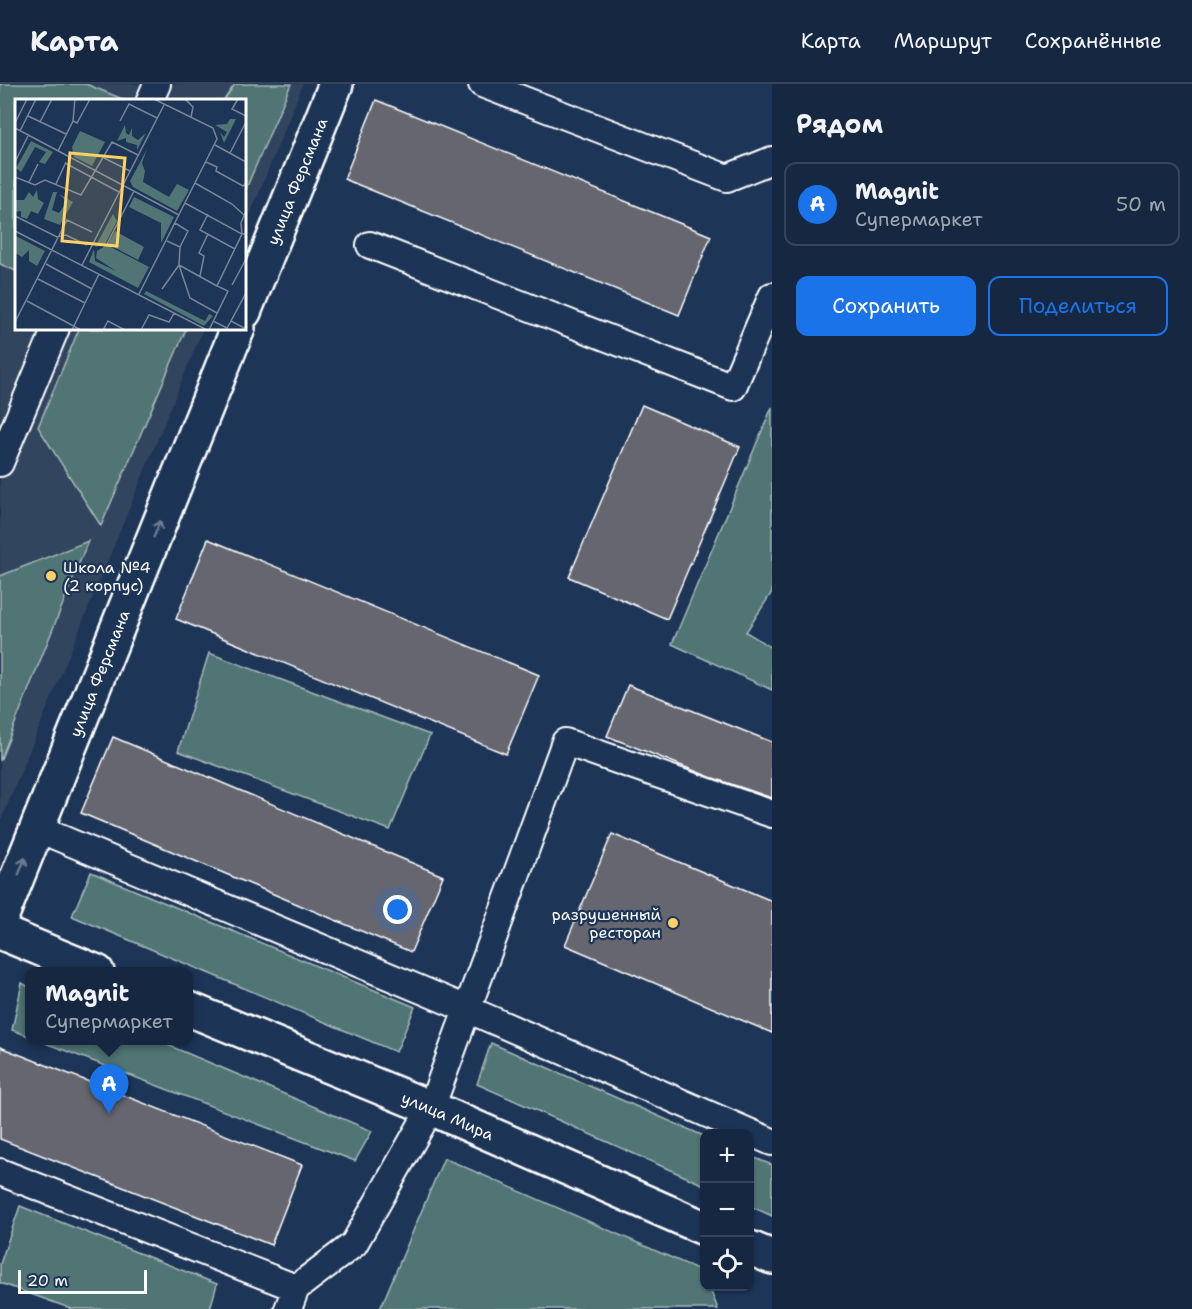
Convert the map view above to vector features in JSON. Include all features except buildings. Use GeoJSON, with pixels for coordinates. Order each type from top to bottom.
{"type":"FeatureCollection","features":[{"type":"Feature","properties":{"kind":"street","name":"улица Ферсмана"},"geometry":{"type":"LineString","coordinates":[[246,307],[336,84]]}},
{"type":"Feature","properties":{"kind":"street","name":"улица Ферсмана"},"geometry":{"type":"LineString","coordinates":[[0,920],[237,330]]}},
{"type":"Feature","properties":{"kind":"street"},"geometry":{"type":"LineString","coordinates":[[0,932],[85,967]]}},
{"type":"Feature","properties":{"kind":"street","name":"улица Мира"},"geometry":{"type":"LineString","coordinates":[[193,1011],[431,1108],[700,1226]]}},
{"type":"Feature","properties":{"kind":"street"},"geometry":{"type":"LineString","coordinates":[[754,1250],[772,1257]]}},
{"type":"Feature","properties":{"kind":"lane"},"geometry":{"type":"LineString","coordinates":[[150,99],[157,84]]}},
{"type":"Feature","properties":{"kind":"lane"},"geometry":{"type":"LineString","coordinates":[[482,84],[727,178],[772,160]]}},
{"type":"Feature","properties":{"kind":"lane"},"geometry":{"type":"LineString","coordinates":[[370,245],[733,387],[772,296]]}},
{"type":"Feature","properties":{"kind":"lane"},"geometry":{"type":"LineString","coordinates":[[0,463],[55,330]]}},
{"type":"Feature","properties":{"kind":"lane"},"geometry":{"type":"LineString","coordinates":[[0,1172],[292,1299],[354,1244],[431,1108],[565,742],[772,814]]}},
{"type":"Feature","properties":{"kind":"lane"},"geometry":{"type":"LineString","coordinates":[[36,828],[467,1009],[772,1142]]}},
{"type":"Feature","properties":{"kind":"shaded area","name":"Школа №4 (2 корпус)"},"geometry":{"type":"Polygon","coordinates":[[[0,84],[303,84],[246,225],[246,99],[15,99],[15,330],[203,330],[0,823],[0,84]]]}},
{"type":"Feature","properties":{"kind":"green space"},"geometry":{"type":"Polygon","coordinates":[[[0,84],[86,84],[123,99],[15,99],[15,271],[0,264],[0,84]]]}},
{"type":"Feature","properties":{"kind":"green space"},"geometry":{"type":"Polygon","coordinates":[[[235,84],[291,84],[246,189],[246,99],[225,99],[235,84]]]}},
{"type":"Feature","properties":{"kind":"green space"},"geometry":{"type":"Polygon","coordinates":[[[79,330],[186,330],[101,526],[38,427],[79,330]]]}},
{"type":"Feature","properties":{"kind":"green space"},"geometry":{"type":"Polygon","coordinates":[[[772,407],[772,592],[746,632],[772,648],[772,690],[672,644],[772,407]]]}},
{"type":"Feature","properties":{"kind":"green space"},"geometry":{"type":"Polygon","coordinates":[[[88,541],[0,761],[0,576],[88,541]]]}},
{"type":"Feature","properties":{"kind":"green space"},"geometry":{"type":"Polygon","coordinates":[[[209,653],[430,735],[390,830],[178,751],[209,653]]]}},
{"type":"Feature","properties":{"kind":"green space"},"geometry":{"type":"Polygon","coordinates":[[[91,872],[415,1007],[396,1052],[72,916],[91,872]]]}},
{"type":"Feature","properties":{"kind":"green space"},"geometry":{"type":"Polygon","coordinates":[[[22,983],[25,985],[25,1035],[12,1030],[22,983]]]}},
{"type":"Feature","properties":{"kind":"green space"},"geometry":{"type":"Polygon","coordinates":[[[491,1043],[700,1134],[700,1183],[477,1084],[491,1043]]]}},
{"type":"Feature","properties":{"kind":"green space"},"geometry":{"type":"Polygon","coordinates":[[[50,1045],[168,1045],[372,1131],[355,1161],[50,1045]]]}},
{"type":"Feature","properties":{"kind":"green space"},"geometry":{"type":"Polygon","coordinates":[[[444,1158],[700,1270],[700,1291],[711,1291],[718,1309],[380,1309],[444,1158]]]}},
{"type":"Feature","properties":{"kind":"green space"},"geometry":{"type":"Polygon","coordinates":[[[754,1158],[772,1165],[772,1216],[754,1208],[754,1158]]]}},
{"type":"Feature","properties":{"kind":"green space"},"geometry":{"type":"Polygon","coordinates":[[[20,1206],[217,1284],[210,1309],[72,1309],[0,1283],[0,1264],[20,1206]]]}},
{"type":"Feature","properties":{"kind":"place","name":"Школа №4 (2 корпус)"},"geometry":{"type":"Point","coordinates":[51,576]}},
{"type":"Feature","properties":{"kind":"place","name":"разрушенный ресторан"},"geometry":{"type":"Point","coordinates":[673,923]}},
{"type":"Feature","properties":{"kind":"place","name":"Magnit"},"geometry":{"type":"Point","coordinates":[109,1114]}}]}
